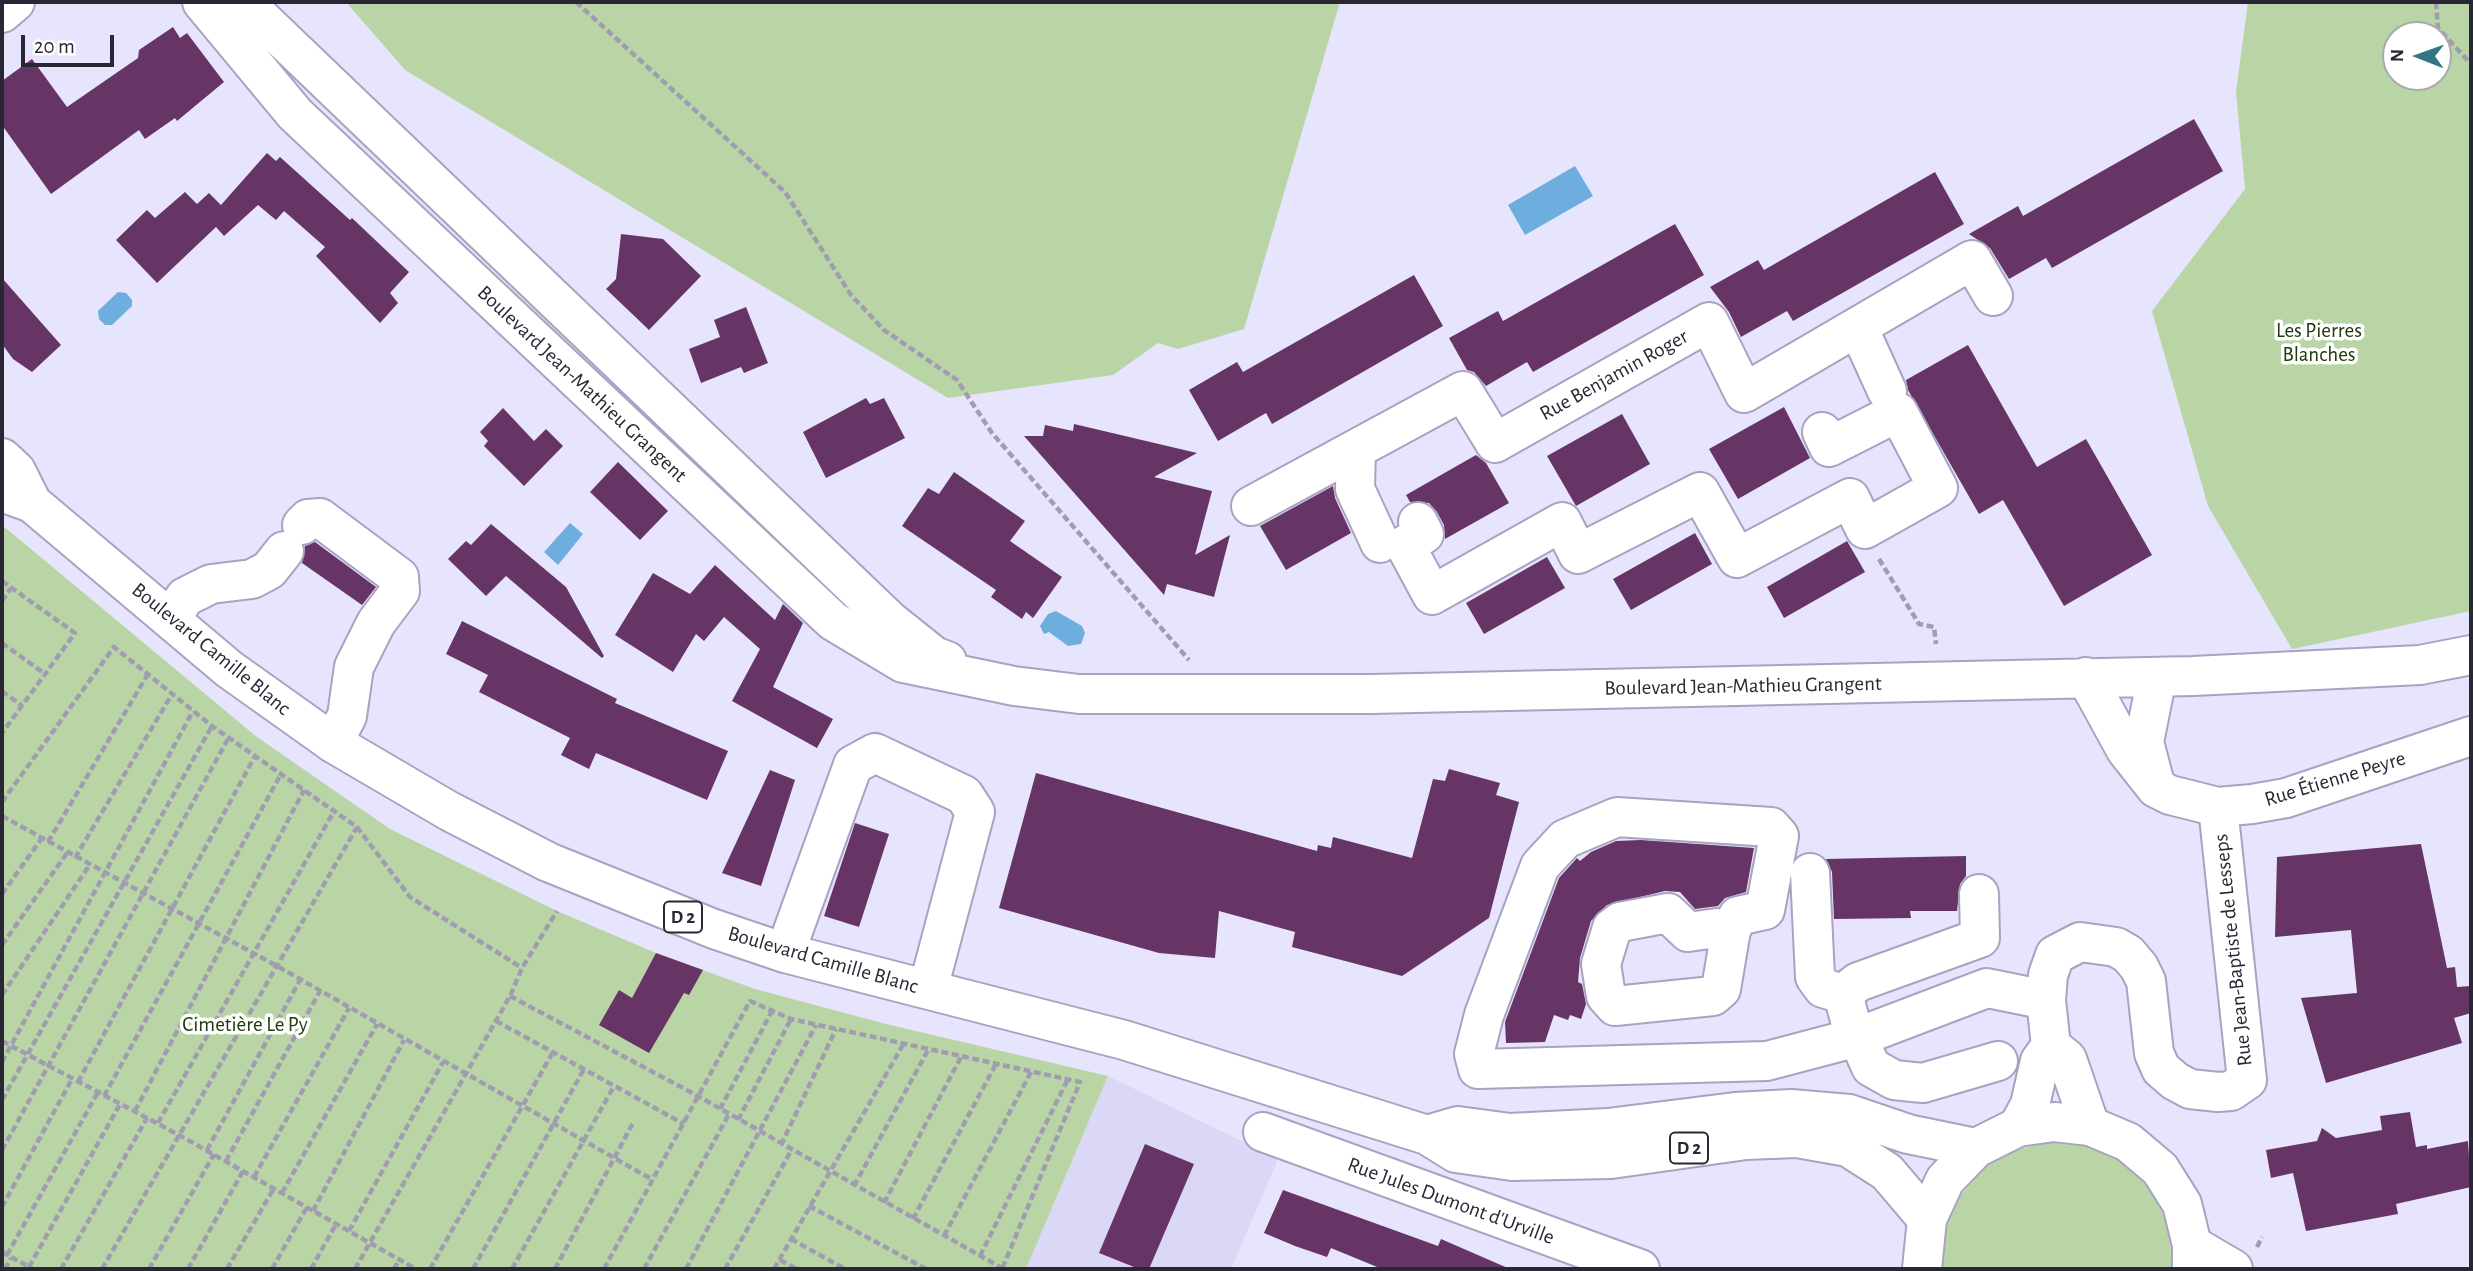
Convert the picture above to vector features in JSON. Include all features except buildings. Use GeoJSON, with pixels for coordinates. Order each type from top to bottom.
{"type":"FeatureCollection","features":[{"type":"Feature","properties":{"kind":"street"},"geometry":{"type":"LineString","coordinates":[[2,13],[15,2]]}},
{"type":"Feature","properties":{"kind":"street","name":"Boulevard Jean-Mathieu Grangent"},"geometry":{"type":"LineString","coordinates":[[202,2],[295,114],[833,621],[903,663],[1014,686],[1080,694],[1371,694],[2157,677],[2420,665],[2471,654]]}},
{"type":"Feature","properties":{"kind":"street","name":"Boulevard Jean-Mathieu Grangent"},"geometry":{"type":"LineString","coordinates":[[244,2],[889,620],[934,656],[1014,686]]}},
{"type":"Feature","properties":{"kind":"street","name":"Rue Benjamin Roger"},"geometry":{"type":"LineString","coordinates":[[1251,506],[1463,391],[1495,443],[1709,322],[1744,393],[1972,260],[1993,296]]}},
{"type":"Feature","properties":{"kind":"street"},"geometry":{"type":"LineString","coordinates":[[1858,327],[1887,391]]}},
{"type":"Feature","properties":{"kind":"street"},"geometry":{"type":"LineString","coordinates":[[1418,522],[1424,534],[1405,545],[1432,595],[1562,522],[1578,554],[1700,492],[1737,558],[1850,498],[1865,529],[1938,488],[1898,412],[1829,447],[1822,432]]}},
{"type":"Feature","properties":{"kind":"street"},"geometry":{"type":"LineString","coordinates":[[1356,449],[1355,489],[1380,543]]}},
{"type":"Feature","properties":{"kind":"street","name":"Boulevard Camille Blanc"},"geometry":{"type":"LineString","coordinates":[[2,458],[16,471],[17,497],[171,618],[229,669],[333,743],[449,811],[548,862],[714,929],[785,953],[1124,1040],[1427,1135],[1456,1153],[1512,1161],[1611,1159],[1746,1140],[1810,1140],[1847,1147],[1887,1172],[1927,1219]]}},
{"type":"Feature","properties":{"kind":"street"},"geometry":{"type":"LineString","coordinates":[[171,618],[185,597],[211,584],[261,575],[270,570],[308,519],[320,518],[399,577],[400,591],[376,623],[354,667],[347,716],[333,743]]}},
{"type":"Feature","properties":{"kind":"street"},"geometry":{"type":"LineString","coordinates":[[2086,677],[2126,750],[2156,788]]}},
{"type":"Feature","properties":{"kind":"street"},"geometry":{"type":"LineString","coordinates":[[2156,788],[2144,742],[2157,677]]}},
{"type":"Feature","properties":{"kind":"street","name":"Rue Étienne Peyre"},"geometry":{"type":"LineString","coordinates":[[2156,788],[2170,795],[2218,807],[2286,798],[2471,736]]}},
{"type":"Feature","properties":{"kind":"street"},"geometry":{"type":"LineString","coordinates":[[785,953],[853,765],[875,753],[964,795],[975,812],[928,989]]}},
{"type":"Feature","properties":{"kind":"street","name":"Rue Jean-Baptiste de Lesseps"},"geometry":{"type":"LineString","coordinates":[[2051,1046],[2046,1000],[2048,975],[2055,955],[2080,942],[2116,947],[2129,954],[2146,981],[2151,1041],[2161,1069],[2190,1089],[2207,1092],[2231,1091],[2247,1080],[2218,807]]}},
{"type":"Feature","properties":{"kind":"street"},"geometry":{"type":"LineString","coordinates":[[1731,930],[1738,916],[1765,910],[1779,836],[1771,827],[1617,817],[1565,839],[1539,866],[1484,1015],[1474,1054],[1478,1069],[1767,1061],[1858,1037],[1987,988],[2046,1000]]}},
{"type":"Feature","properties":{"kind":"street"},"geometry":{"type":"LineString","coordinates":[[1810,873],[1815,977],[1823,988],[1843,994]]}},
{"type":"Feature","properties":{"kind":"street"},"geometry":{"type":"LineString","coordinates":[[1843,994],[1858,982],[1980,938],[1979,894]]}},
{"type":"Feature","properties":{"kind":"street"},"geometry":{"type":"LineString","coordinates":[[1843,994],[1871,1067],[1894,1080],[1923,1083],[1998,1061]]}},
{"type":"Feature","properties":{"kind":"street"},"geometry":{"type":"LineString","coordinates":[[2018,1127],[2029,1105],[2040,1060],[2051,1046],[2067,1059],[2090,1126]]}},
{"type":"Feature","properties":{"kind":"street","name":"D 2"},"geometry":{"type":"LineString","coordinates":[[1427,1135],[1458,1126],[1510,1133],[1608,1128],[1735,1112],[1791,1110],[1849,1114],[1908,1134],[1976,1148]]}},
{"type":"Feature","properties":{"kind":"street"},"geometry":{"type":"LineString","coordinates":[[1919,1267],[1927,1219],[1945,1180],[1976,1148],[2018,1127],[2054,1122],[2090,1126],[2128,1142],[2160,1169],[2182,1204],[2192,1257],[2233,1269]]}},
{"type":"Feature","properties":{"kind":"street","name":"Rue Jules Dumont d'Urville"},"geometry":{"type":"LineString","coordinates":[[1263,1132],[1640,1269]]}},
{"type":"Feature","properties":{"kind":"path"},"geometry":{"type":"LineString","coordinates":[[576,2],[785,192],[851,295],[884,330],[957,380],[992,433],[1216,694]]}},
{"type":"Feature","properties":{"kind":"path"},"geometry":{"type":"LineString","coordinates":[[2436,2],[2438,28],[2471,64]]}},
{"type":"Feature","properties":{"kind":"path"},"geometry":{"type":"LineString","coordinates":[[1880,560],[1919,624],[1934,627],[1936,645]]}},
{"type":"Feature","properties":{"kind":"path"},"geometry":{"type":"LineString","coordinates":[[2,581],[75,634],[2,733]]}},
{"type":"Feature","properties":{"kind":"path"},"geometry":{"type":"LineString","coordinates":[[2,601],[11,588]]}},
{"type":"Feature","properties":{"kind":"path"},"geometry":{"type":"LineString","coordinates":[[2,643],[45,674]]}},
{"type":"Feature","properties":{"kind":"path"},"geometry":{"type":"LineString","coordinates":[[2,802],[114,647],[212,726],[357,827],[410,897],[522,968]]}},
{"type":"Feature","properties":{"kind":"path"},"geometry":{"type":"LineString","coordinates":[[48,842],[148,674]]}},
{"type":"Feature","properties":{"kind":"path"},"geometry":{"type":"LineString","coordinates":[[2,691],[22,706]]}},
{"type":"Feature","properties":{"kind":"path"},"geometry":{"type":"LineString","coordinates":[[75,858],[172,694]]}},
{"type":"Feature","properties":{"kind":"path"},"geometry":{"type":"LineString","coordinates":[[2,1062],[194,711]]}},
{"type":"Feature","properties":{"kind":"path"},"geometry":{"type":"LineString","coordinates":[[2,1100],[212,726]]}},
{"type":"Feature","properties":{"kind":"path"},"geometry":{"type":"LineString","coordinates":[[2,1150],[229,737]]}},
{"type":"Feature","properties":{"kind":"path"},"geometry":{"type":"LineString","coordinates":[[78,1082],[255,756]]}},
{"type":"Feature","properties":{"kind":"path"},"geometry":{"type":"LineString","coordinates":[[104,1096],[281,774]]}},
{"type":"Feature","properties":{"kind":"path"},"geometry":{"type":"LineString","coordinates":[[135,1112],[304,790]]}},
{"type":"Feature","properties":{"kind":"path"},"geometry":{"type":"LineString","coordinates":[[158,1123],[334,811]]}},
{"type":"Feature","properties":{"kind":"path"},"geometry":{"type":"LineString","coordinates":[[2,816],[276,966],[653,1180]]}},
{"type":"Feature","properties":{"kind":"path"},"geometry":{"type":"LineString","coordinates":[[102,1269],[357,827]]}},
{"type":"Feature","properties":{"kind":"path"},"geometry":{"type":"LineString","coordinates":[[2,894],[41,838]]}},
{"type":"Feature","properties":{"kind":"path"},"geometry":{"type":"LineString","coordinates":[[2,945],[67,853]]}},
{"type":"Feature","properties":{"kind":"path"},"geometry":{"type":"LineString","coordinates":[[2,995],[89,866]]}},
{"type":"Feature","properties":{"kind":"path"},"geometry":{"type":"LineString","coordinates":[[355,1269],[510,996],[522,968],[557,911]]}},
{"type":"Feature","properties":{"kind":"path"},"geometry":{"type":"LineString","coordinates":[[207,1150],[300,980]]}},
{"type":"Feature","properties":{"kind":"path"},"geometry":{"type":"LineString","coordinates":[[226,1161],[320,991]]}},
{"type":"Feature","properties":{"kind":"path"},"geometry":{"type":"LineString","coordinates":[[510,996],[698,1096],[1002,1269],[1080,1082],[791,1019],[750,1001],[698,1096],[684,1124],[604,1269]]}},
{"type":"Feature","properties":{"kind":"path"},"geometry":{"type":"LineString","coordinates":[[254,1177],[349,1008]]}},
{"type":"Feature","properties":{"kind":"path"},"geometry":{"type":"LineString","coordinates":[[720,1109],[772,1011]]}},
{"type":"Feature","properties":{"kind":"path"},"geometry":{"type":"LineString","coordinates":[[738,1120],[791,1019]]}},
{"type":"Feature","properties":{"kind":"path"},"geometry":{"type":"LineString","coordinates":[[496,1021],[684,1124]]}},
{"type":"Feature","properties":{"kind":"path"},"geometry":{"type":"LineString","coordinates":[[282,1193],[377,1024]]}},
{"type":"Feature","properties":{"kind":"path"},"geometry":{"type":"LineString","coordinates":[[686,1269],[761,1133],[816,1025]]}},
{"type":"Feature","properties":{"kind":"path"},"geometry":{"type":"LineString","coordinates":[[781,1145],[836,1029]]}},
{"type":"Feature","properties":{"kind":"path"},"geometry":{"type":"LineString","coordinates":[[313,1211],[404,1040]]}},
{"type":"Feature","properties":{"kind":"path"},"geometry":{"type":"LineString","coordinates":[[2,1041],[158,1123],[416,1269]]}},
{"type":"Feature","properties":{"kind":"path"},"geometry":{"type":"LineString","coordinates":[[774,1269],[903,1045]]}},
{"type":"Feature","properties":{"kind":"path"},"geometry":{"type":"LineString","coordinates":[[854,1186],[928,1050]]}},
{"type":"Feature","properties":{"kind":"path"},"geometry":{"type":"LineString","coordinates":[[430,1269],[553,1052]]}},
{"type":"Feature","properties":{"kind":"path"},"geometry":{"type":"LineString","coordinates":[[884,1203],[961,1057]]}},
{"type":"Feature","properties":{"kind":"path"},"geometry":{"type":"LineString","coordinates":[[349,1231],[443,1062]]}},
{"type":"Feature","properties":{"kind":"path"},"geometry":{"type":"LineString","coordinates":[[913,1219],[996,1064]]}},
{"type":"Feature","properties":{"kind":"path"},"geometry":{"type":"LineString","coordinates":[[473,1269],[584,1069]]}},
{"type":"Feature","properties":{"kind":"path"},"geometry":{"type":"LineString","coordinates":[[944,1236],[1031,1072]]}},
{"type":"Feature","properties":{"kind":"path"},"geometry":{"type":"LineString","coordinates":[[2,1207],[72,1079]]}},
{"type":"Feature","properties":{"kind":"path"},"geometry":{"type":"LineString","coordinates":[[979,1256],[1068,1079]]}},
{"type":"Feature","properties":{"kind":"path"},"geometry":{"type":"LineString","coordinates":[[512,1269],[614,1086]]}},
{"type":"Feature","properties":{"kind":"path"},"geometry":{"type":"LineString","coordinates":[[5,1269],[7,1255],[98,1092]]}},
{"type":"Feature","properties":{"kind":"path"},"geometry":{"type":"LineString","coordinates":[[7,1255],[31,1268],[120,1104]]}},
{"type":"Feature","properties":{"kind":"path"},"geometry":{"type":"LineString","coordinates":[[644,1269],[729,1114]]}},
{"type":"Feature","properties":{"kind":"path"},"geometry":{"type":"LineString","coordinates":[[61,1269],[147,1118]]}},
{"type":"Feature","properties":{"kind":"path"},"geometry":{"type":"LineString","coordinates":[[555,1269],[634,1121]]}},
{"type":"Feature","properties":{"kind":"path"},"geometry":{"type":"LineString","coordinates":[[724,1269],[791,1151]]}},
{"type":"Feature","properties":{"kind":"path"},"geometry":{"type":"LineString","coordinates":[[149,1269],[214,1154]]}},
{"type":"Feature","properties":{"kind":"path"},"geometry":{"type":"LineString","coordinates":[[188,1269],[243,1171]]}},
{"type":"Feature","properties":{"kind":"path"},"geometry":{"type":"LineString","coordinates":[[227,1269],[274,1188]]}},
{"type":"Feature","properties":{"kind":"path"},"geometry":{"type":"LineString","coordinates":[[810,1206],[926,1269]]}},
{"type":"Feature","properties":{"kind":"path"},"geometry":{"type":"LineString","coordinates":[[272,1269],[307,1207]]}},
{"type":"Feature","properties":{"kind":"path"},"geometry":{"type":"LineString","coordinates":[[311,1269],[336,1224]]}},
{"type":"Feature","properties":{"kind":"path"},"geometry":{"type":"LineString","coordinates":[[791,1239],[845,1269]]}},
{"type":"Feature","properties":{"kind":"path"},"geometry":{"type":"LineString","coordinates":[[394,1269],[399,1260]]}},
{"type":"Feature","properties":{"kind":"path"},"geometry":{"type":"LineString","coordinates":[[780,1260],[797,1269]]}},
{"type":"Feature","properties":{"kind":"shaded area"},"geometry":{"type":"Polygon","coordinates":[[[1108,1076],[1278,1159],[1231,1269],[1026,1269],[1108,1076]]]}},
{"type":"Feature","properties":{"kind":"green space"},"geometry":{"type":"Polygon","coordinates":[[[346,2],[1340,2],[1244,329],[1178,349],[1158,343],[1113,375],[948,398],[405,70],[346,2]]]}},
{"type":"Feature","properties":{"kind":"green space","name":"Les Pierres Blanches"},"geometry":{"type":"Polygon","coordinates":[[[2248,2],[2471,2],[2471,611],[2292,649],[2208,506],[2152,311],[2245,189],[2236,92],[2248,2]]]}},
{"type":"Feature","properties":{"kind":"green space","name":"Cimetière Le Py"},"geometry":{"type":"Polygon","coordinates":[[[2,525],[257,737],[390,829],[557,911],[656,953],[755,989],[886,1024],[1108,1076],[1026,1269],[2,1269],[2,525]]]}},
{"type":"Feature","properties":{"kind":"green space"},"geometry":{"type":"Polygon","coordinates":[[[2056,1142],[2094,1147],[2127,1165],[2153,1193],[2169,1227],[2172,1269],[1943,1269],[1945,1231],[1960,1196],[1985,1167],[2018,1149],[2056,1142]]]}},
{"type":"Feature","properties":{"kind":"water"},"geometry":{"type":"Polygon","coordinates":[[[1575,166],[1593,196],[1525,235],[1508,205],[1575,166]]]}},
{"type":"Feature","properties":{"kind":"water"},"geometry":{"type":"Polygon","coordinates":[[[118,292],[126,293],[132,300],[132,306],[112,325],[105,325],[99,319],[98,311],[118,292]]]}},
{"type":"Feature","properties":{"kind":"water"},"geometry":{"type":"Polygon","coordinates":[[[570,523],[583,534],[558,565],[544,552],[570,523]]]}},
{"type":"Feature","properties":{"kind":"water"},"geometry":{"type":"Polygon","coordinates":[[[1056,611],[1082,626],[1085,633],[1081,644],[1068,646],[1049,632],[1044,634],[1040,626],[1048,614],[1056,611]]]}}]}
